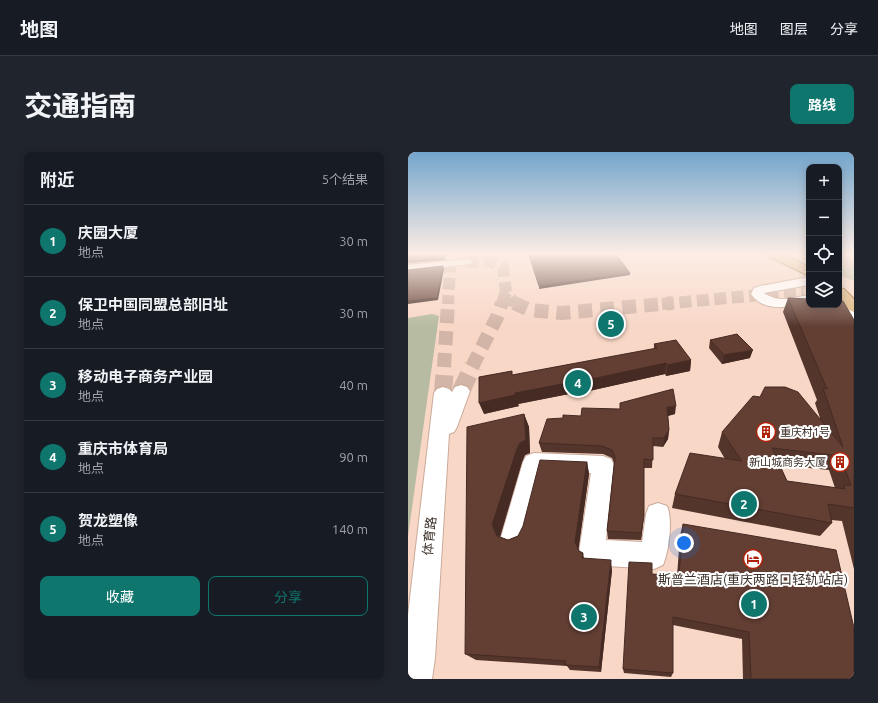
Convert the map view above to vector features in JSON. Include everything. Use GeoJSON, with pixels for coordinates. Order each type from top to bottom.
{"type":"FeatureCollection","features":[{"type":"Feature","properties":{"kind":"main road"},"geometry":{"type":"LineString","coordinates":[[846,288],[853,312]]}},
{"type":"Feature","properties":{"kind":"street"},"geometry":{"type":"LineString","coordinates":[[842,304],[853,312]]}},
{"type":"Feature","properties":{"kind":"street"},"geometry":{"type":"LineString","coordinates":[[842,307],[853,312]]}},
{"type":"Feature","properties":{"kind":"street","name":"体育路"},"geometry":{"type":"LineString","coordinates":[[415,679],[419,658],[436,464],[452,392]]}},
{"type":"Feature","properties":{"kind":"street"},"geometry":{"type":"LineString","coordinates":[[514,537],[534,462],[604,465],[592,552],[654,556],[658,514]]}},
{"type":"Feature","properties":{"kind":"green space"},"geometry":{"type":"Polygon","coordinates":[[[845,278],[854,278],[854,281],[845,278]]]}},
{"type":"Feature","properties":{"kind":"green space"},"geometry":{"type":"Polygon","coordinates":[[[432,314],[439,316],[408,536],[408,318],[432,314]]]}},
{"type":"Feature","properties":{"kind":"building"},"geometry":{"type":"Polygon","coordinates":[[[408,278],[441,278],[437,298],[408,301],[408,278]]]}},
{"type":"Feature","properties":{"kind":"building"},"geometry":{"type":"Polygon","coordinates":[[[536,278],[598,278],[539,286],[536,278]]]}},
{"type":"Feature","properties":{"kind":"building"},"geometry":{"type":"Polygon","coordinates":[[[788,298],[806,299],[806,308],[842,308],[843,301],[854,320],[854,508],[828,504],[832,523],[675,494],[690,453],[742,461],[722,432],[753,396],[760,397],[765,387],[785,387],[798,392],[843,447],[823,388],[827,389],[788,298]],[[772,448],[787,481],[845,489],[844,485],[851,485],[840,456],[772,448]]]}},
{"type":"Feature","properties":{"kind":"building"},"geometry":{"type":"Polygon","coordinates":[[[737,334],[753,350],[724,355],[710,340],[737,334]]]}},
{"type":"Feature","properties":{"kind":"building"},"geometry":{"type":"Polygon","coordinates":[[[676,340],[691,360],[668,365],[666,363],[578,382],[515,393],[515,395],[479,403],[479,377],[512,371],[512,375],[657,348],[654,344],[676,340]]]}},
{"type":"Feature","properties":{"kind":"building"},"geometry":{"type":"Polygon","coordinates":[[[673,389],[676,406],[667,407],[669,430],[664,438],[653,438],[653,460],[644,459],[644,516],[641,533],[607,531],[615,457],[612,450],[602,446],[539,443],[547,419],[563,418],[563,415],[581,416],[582,408],[620,409],[620,403],[673,389]]]}},
{"type":"Feature","properties":{"kind":"building"},"geometry":{"type":"Polygon","coordinates":[[[524,414],[526,440],[520,443],[517,449],[492,525],[497,536],[508,540],[518,536],[523,526],[540,460],[587,462],[575,542],[579,551],[583,553],[582,558],[611,560],[599,667],[565,665],[566,661],[465,654],[467,427],[524,414]]]}},
{"type":"Feature","properties":{"kind":"building"},"geometry":{"type":"Polygon","coordinates":[[[683,524],[836,550],[854,628],[854,679],[751,679],[749,632],[673,617],[673,673],[623,669],[629,562],[652,563],[652,574],[679,576],[683,524]]]}},
{"type":"Feature","properties":{"kind":"tunnel"},"geometry":{"type":"LineString","coordinates":[[448,304],[450,278]]}},
{"type":"Feature","properties":{"kind":"tunnel"},"geometry":{"type":"LineString","coordinates":[[504,278],[506,292]]}},
{"type":"Feature","properties":{"kind":"tunnel"},"geometry":{"type":"LineString","coordinates":[[666,304],[803,291]]}},
{"type":"Feature","properties":{"kind":"tunnel"},"geometry":{"type":"LineString","coordinates":[[502,304],[506,292]]}},
{"type":"Feature","properties":{"kind":"tunnel"},"geometry":{"type":"LineString","coordinates":[[506,292],[514,303]]}},
{"type":"Feature","properties":{"kind":"tunnel"},"geometry":{"type":"LineString","coordinates":[[444,367],[448,303]]}},
{"type":"Feature","properties":{"kind":"tunnel"},"geometry":{"type":"LineString","coordinates":[[472,367],[497,317],[502,303]]}},
{"type":"Feature","properties":{"kind":"tunnel"},"geometry":{"type":"LineString","coordinates":[[514,303],[530,310],[562,313],[666,304]]}},
{"type":"Feature","properties":{"kind":"tunnel"},"geometry":{"type":"LineString","coordinates":[[666,304],[673,303]]}},
{"type":"Feature","properties":{"kind":"tunnel"},"geometry":{"type":"LineString","coordinates":[[662,304],[666,304]]}},
{"type":"Feature","properties":{"kind":"tunnel"},"geometry":{"type":"LineString","coordinates":[[443,393],[445,366]]}},
{"type":"Feature","properties":{"kind":"tunnel"},"geometry":{"type":"LineString","coordinates":[[461,391],[473,366]]}},
{"type":"Feature","properties":{"kind":"place","name":"贺龙塑像"},"geometry":{"type":"Point","coordinates":[611,324]}},
{"type":"Feature","properties":{"kind":"place","name":"重庆市体育局"},"geometry":{"type":"Point","coordinates":[578,383]}},
{"type":"Feature","properties":{"kind":"place","name":"重庆村1号"},"geometry":{"type":"Point","coordinates":[766,432]}},
{"type":"Feature","properties":{"kind":"place","name":"新山城商务大厦"},"geometry":{"type":"Point","coordinates":[840,462]}},
{"type":"Feature","properties":{"kind":"place","name":"保卫中国同盟总部旧址"},"geometry":{"type":"Point","coordinates":[744,504]}},
{"type":"Feature","properties":{"kind":"place","name":"斯普兰酒店(重庆两路口轻轨站店)"},"geometry":{"type":"Point","coordinates":[753,559]}},
{"type":"Feature","properties":{"kind":"place","name":"庆园大厦"},"geometry":{"type":"Point","coordinates":[754,604]}},
{"type":"Feature","properties":{"kind":"place","name":"移动电子商务产业园"},"geometry":{"type":"Point","coordinates":[584,617]}}]}
